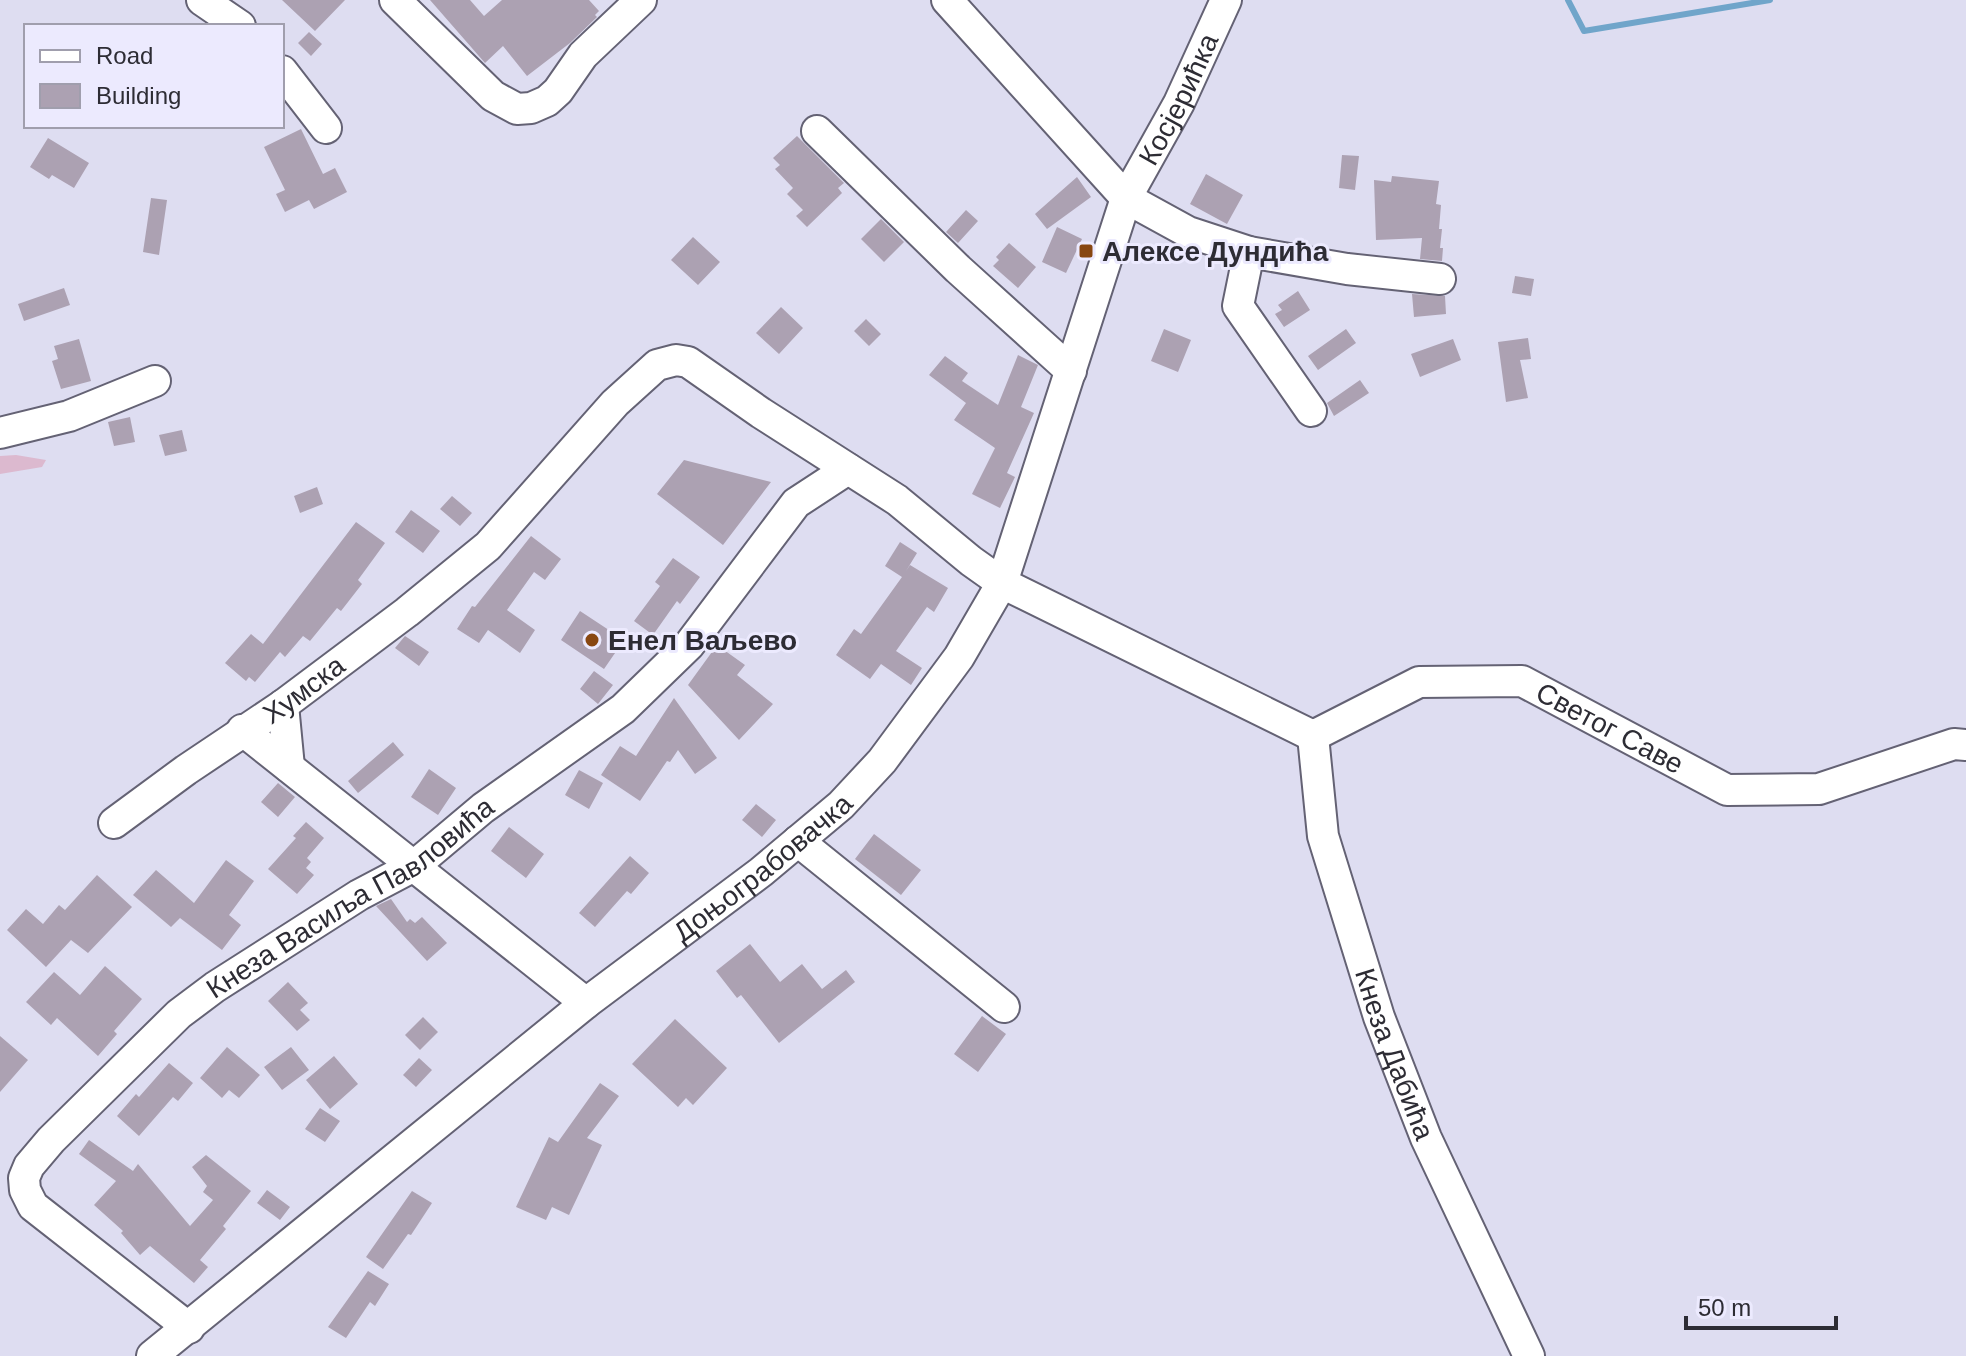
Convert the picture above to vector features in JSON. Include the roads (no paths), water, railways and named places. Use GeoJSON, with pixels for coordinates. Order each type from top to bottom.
{"type":"FeatureCollection","features":[{"type":"Feature","properties":{"kind":"street"},"geometry":{"type":"LineString","coordinates":[[202,0],[237,24]]}},
{"type":"Feature","properties":{"kind":"street"},"geometry":{"type":"LineString","coordinates":[[395,0],[483,87],[503,104],[517,109],[531,108],[547,101],[558,91],[583,55],[641,0]]}},
{"type":"Feature","properties":{"kind":"street"},"geometry":{"type":"LineString","coordinates":[[947,0],[1126,198],[1188,232],[1249,252],[1347,269],[1440,279]]}},
{"type":"Feature","properties":{"kind":"street","name":"Косјерићка"},"geometry":{"type":"LineString","coordinates":[[1126,198],[1179,103],[1226,0]]}},
{"type":"Feature","properties":{"kind":"street"},"geometry":{"type":"LineString","coordinates":[[284,74],[326,128]]}},
{"type":"Feature","properties":{"kind":"street"},"geometry":{"type":"LineString","coordinates":[[817,131],[958,269],[1071,371]]}},
{"type":"Feature","properties":{"kind":"street","name":"Доњограбовачка"},"geometry":{"type":"LineString","coordinates":[[159,1355],[586,1003],[761,872],[841,805],[882,761],[959,657],[1002,583],[1126,198]]}},
{"type":"Feature","properties":{"kind":"street"},"geometry":{"type":"LineString","coordinates":[[1249,252],[1238,306],[1311,411]]}},
{"type":"Feature","properties":{"kind":"street","name":"Хумска"},"geometry":{"type":"LineString","coordinates":[[114,823],[242,730],[283,705],[407,612],[488,546],[615,403],[657,365],[665,362],[688,362],[897,500],[1002,583]]}},
{"type":"Feature","properties":{"kind":"street"},"geometry":{"type":"LineString","coordinates":[[0,433],[69,416],[155,381]]}},
{"type":"Feature","properties":{"kind":"street","name":"Кнеза Васиља Павловића"},"geometry":{"type":"LineString","coordinates":[[189,1328],[33,1206],[12,1173],[29,1166],[51,1140],[179,1014],[333,910],[414,866],[483,808],[623,709],[689,645],[796,503],[848,469]]}},
{"type":"Feature","properties":{"kind":"street"},"geometry":{"type":"LineString","coordinates":[[1002,583],[1313,736]]}},
{"type":"Feature","properties":{"kind":"street","name":"Светог Саве"},"geometry":{"type":"LineString","coordinates":[[1313,736],[1419,682],[1522,681],[1727,790],[1819,789],[1954,744],[1966,745]]}},
{"type":"Feature","properties":{"kind":"street"},"geometry":{"type":"LineString","coordinates":[[283,705],[289,767]]}},
{"type":"Feature","properties":{"kind":"street"},"geometry":{"type":"LineString","coordinates":[[242,730],[586,1003]]}},
{"type":"Feature","properties":{"kind":"street","name":"Кнеза Дабића"},"geometry":{"type":"LineString","coordinates":[[1313,736],[1323,836],[1379,1017],[1426,1138],[1529,1356]]}},
{"type":"Feature","properties":{"kind":"street"},"geometry":{"type":"LineString","coordinates":[[798,841],[1004,1007]]}},
{"type":"Feature","properties":{"kind":"waterway"},"geometry":{"type":"LineString","coordinates":[[1568,0],[1584,31],[1770,0]]}},
{"type":"Feature","properties":{"kind":"place","name":"Алексе Дундића"},"geometry":{"type":"Point","coordinates":[1086,251]}},
{"type":"Feature","properties":{"kind":"place","name":"Енел Ваљево"},"geometry":{"type":"Point","coordinates":[592,640]}}]}
